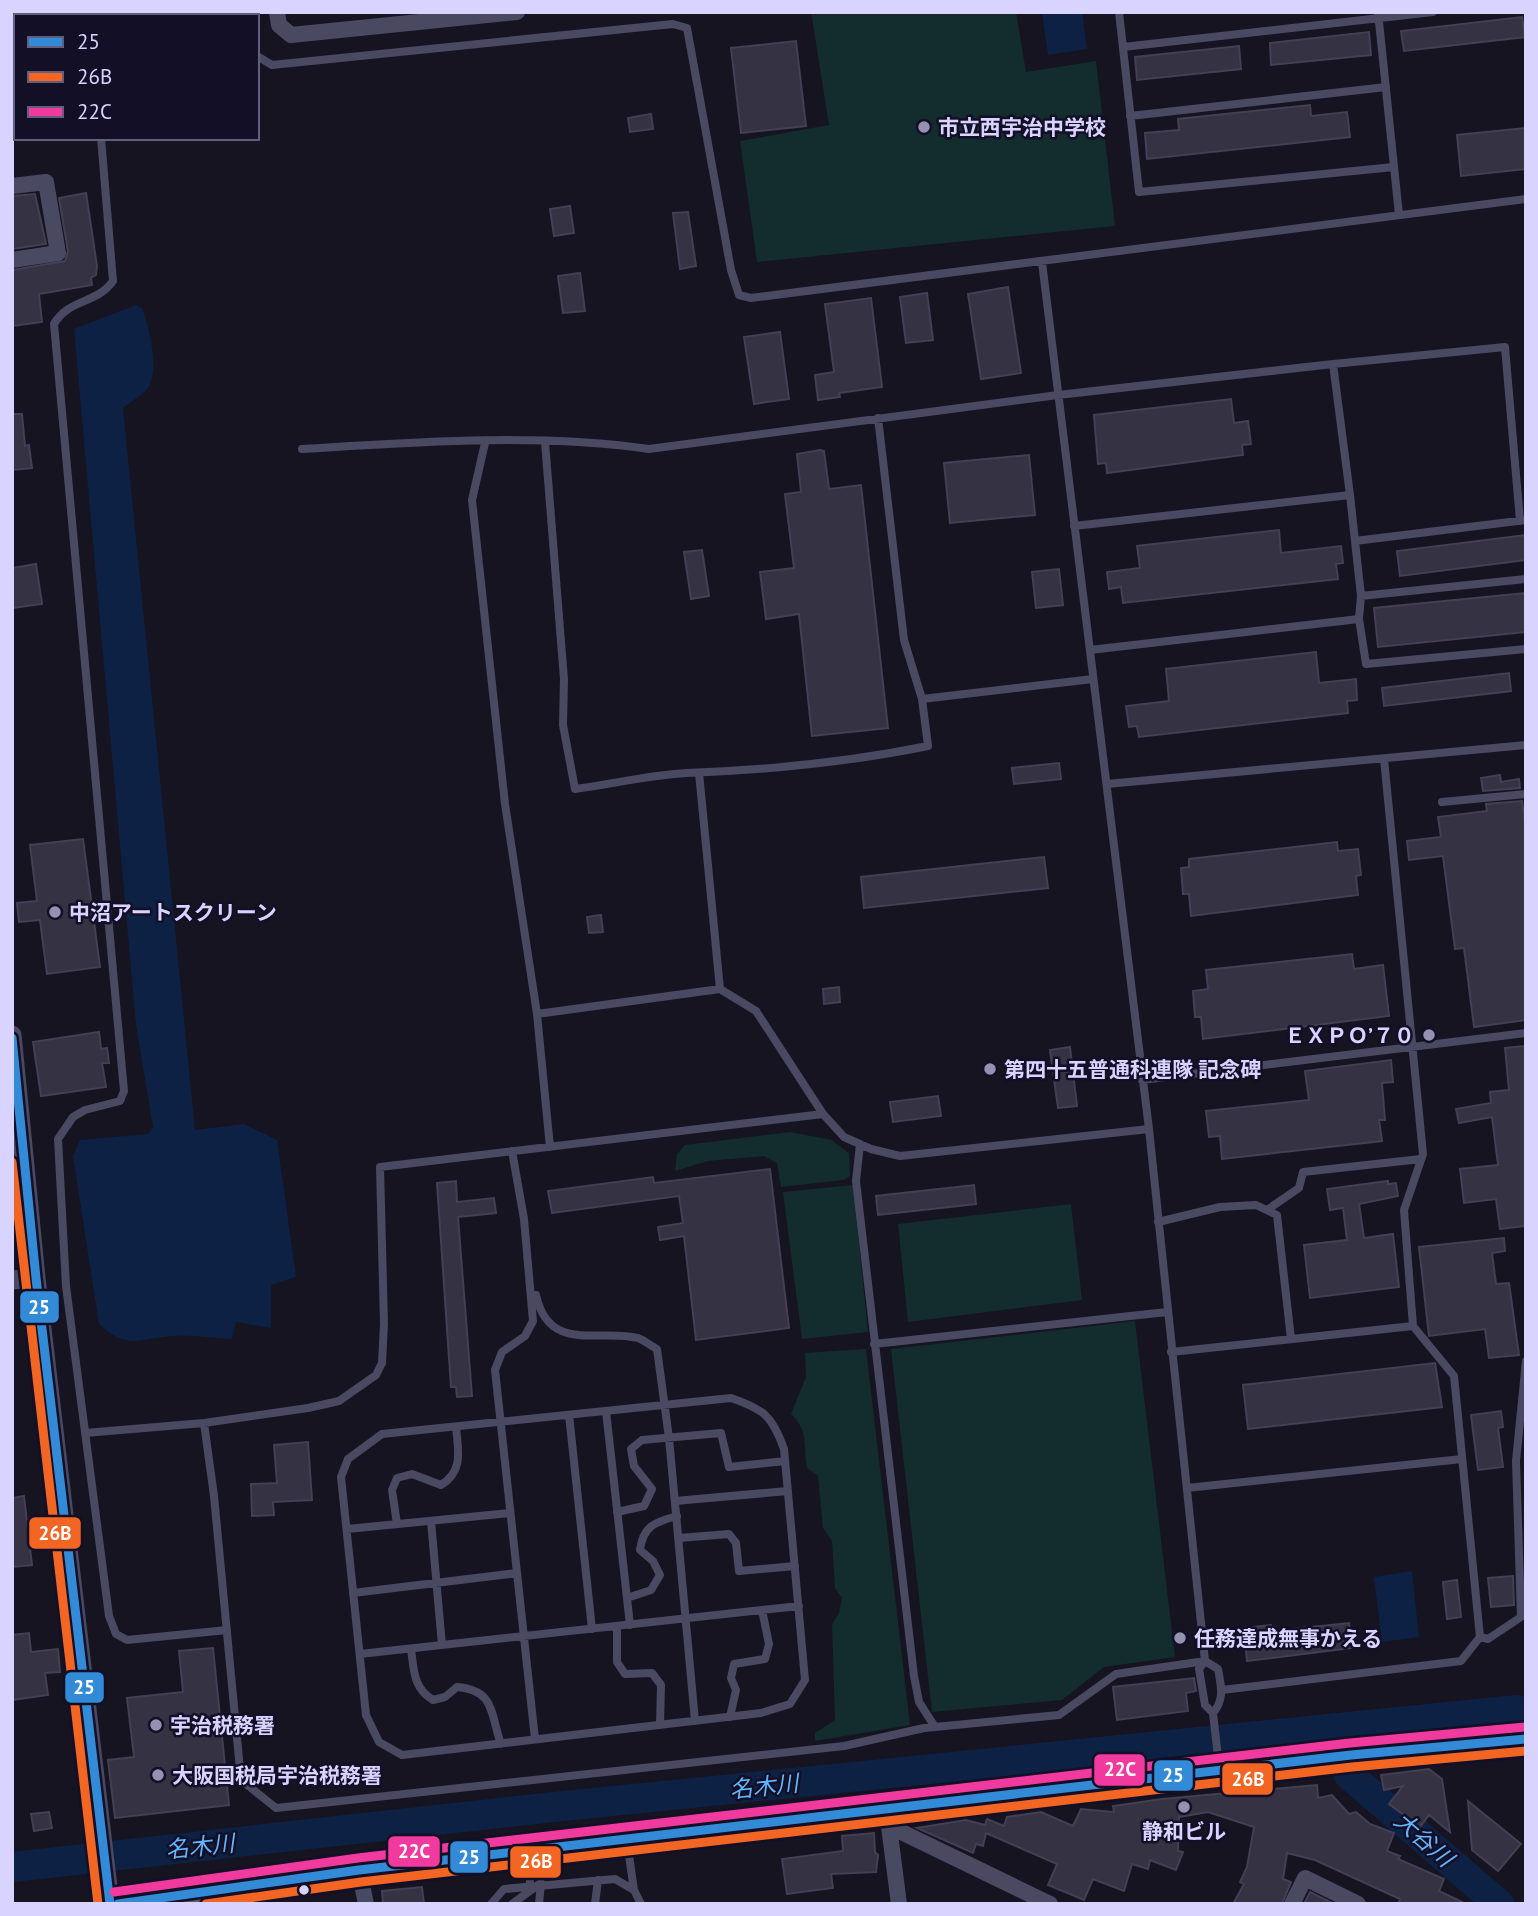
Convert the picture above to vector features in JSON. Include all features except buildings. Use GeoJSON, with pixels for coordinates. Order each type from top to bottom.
{"type":"FeatureCollection","features":[{"type":"Feature","properties":{"kind":"main road"},"geometry":{"type":"LineString","coordinates":[[117,1904],[359,1870],[627,1839],[888,1818],[1218,1760],[1351,1755],[1526,1738]]}},
{"type":"Feature","properties":{"kind":"street"},"geometry":{"type":"LineString","coordinates":[[277,12],[279,25],[291,35],[517,12]]}},
{"type":"Feature","properties":{"kind":"street"},"geometry":{"type":"LineString","coordinates":[[12,186],[46,182],[58,253],[12,260]]}},
{"type":"Feature","properties":{"kind":"street"},"geometry":{"type":"LineString","coordinates":[[12,1035],[36,1278],[100,1840],[110,1904]]}},
{"type":"Feature","properties":{"kind":"street"},"geometry":{"type":"LineString","coordinates":[[12,1280],[36,1278]]}},
{"type":"Feature","properties":{"kind":"street"},"geometry":{"type":"LineString","coordinates":[[888,1818],[1031,1900],[1050,1904]]}},
{"type":"Feature","properties":{"kind":"street"},"geometry":{"type":"LineString","coordinates":[[888,1818],[899,1904]]}},
{"type":"Feature","properties":{"kind":"street"},"geometry":{"type":"LineString","coordinates":[[359,1870],[366,1904]]}},
{"type":"Feature","properties":{"kind":"street"},"geometry":{"type":"LineString","coordinates":[[1292,1904],[1305,1878],[1358,1904]]}},
{"type":"Feature","properties":{"kind":"lane"},"geometry":{"type":"LineString","coordinates":[[1119,12],[1139,192],[1394,167]]}},
{"type":"Feature","properties":{"kind":"lane"},"geometry":{"type":"LineString","coordinates":[[1122,47],[1378,16],[1433,12]]}},
{"type":"Feature","properties":{"kind":"lane"},"geometry":{"type":"LineString","coordinates":[[1378,16],[1399,215]]}},
{"type":"Feature","properties":{"kind":"lane"},"geometry":{"type":"LineString","coordinates":[[259,58],[272,65],[680,26],[687,28],[731,270],[739,295],[751,298],[1526,200]]}},
{"type":"Feature","properties":{"kind":"lane"},"geometry":{"type":"LineString","coordinates":[[1130,116],[1386,87]]}},
{"type":"Feature","properties":{"kind":"lane"},"geometry":{"type":"LineString","coordinates":[[101,140],[113,281],[105,293],[73,304],[60,313],[54,324],[124,1091],[120,1101],[85,1110],[73,1117],[58,1139],[66,1286],[108,1616],[116,1634],[127,1640],[227,1630]]}},
{"type":"Feature","properties":{"kind":"lane"},"geometry":{"type":"LineString","coordinates":[[1042,262],[1149,1129],[1205,1661],[1199,1669],[1201,1689],[1205,1705],[1213,1713],[1218,1760]]}},
{"type":"Feature","properties":{"kind":"lane"},"geometry":{"type":"LineString","coordinates":[[302,450],[594,441],[649,449],[1058,395],[1506,347],[1523,521],[1355,541]]}},
{"type":"Feature","properties":{"kind":"lane"},"geometry":{"type":"LineString","coordinates":[[1333,364],[1350,495],[1361,596],[1359,619],[1366,664],[1526,649]]}},
{"type":"Feature","properties":{"kind":"lane"},"geometry":{"type":"LineString","coordinates":[[545,442],[564,679],[562,725],[575,789],[866,758],[928,746],[922,699],[904,640],[878,418]]}},
{"type":"Feature","properties":{"kind":"lane"},"geometry":{"type":"LineString","coordinates":[[485,443],[472,500],[505,804],[537,1014],[550,1147]]}},
{"type":"Feature","properties":{"kind":"lane"},"geometry":{"type":"LineString","coordinates":[[1074,526],[1350,495]]}},
{"type":"Feature","properties":{"kind":"lane"},"geometry":{"type":"LineString","coordinates":[[1361,596],[1526,579]]}},
{"type":"Feature","properties":{"kind":"lane"},"geometry":{"type":"LineString","coordinates":[[1090,650],[1359,619]]}},
{"type":"Feature","properties":{"kind":"lane"},"geometry":{"type":"LineString","coordinates":[[922,699],[1094,679]]}},
{"type":"Feature","properties":{"kind":"lane"},"geometry":{"type":"LineString","coordinates":[[1107,784],[1526,746]]}},
{"type":"Feature","properties":{"kind":"lane"},"geometry":{"type":"LineString","coordinates":[[1222,1690],[1461,1661],[1480,1637],[1454,1377],[1413,1326],[1404,1210],[1421,1159],[1414,1048],[1384,759]]}},
{"type":"Feature","properties":{"kind":"lane"},"geometry":{"type":"LineString","coordinates":[[699,774],[720,989]]}},
{"type":"Feature","properties":{"kind":"lane"},"geometry":{"type":"LineString","coordinates":[[1442,802],[1526,794]]}},
{"type":"Feature","properties":{"kind":"lane"},"geometry":{"type":"LineString","coordinates":[[537,1014],[720,989],[756,1011],[823,1114],[844,1138],[900,1156],[1149,1129]]}},
{"type":"Feature","properties":{"kind":"lane"},"geometry":{"type":"LineString","coordinates":[[1142,1080],[1526,1034]]}},
{"type":"Feature","properties":{"kind":"lane"},"geometry":{"type":"LineString","coordinates":[[85,1433],[204,1423],[339,1401],[376,1374],[382,1363],[384,1324],[380,1167],[823,1114]]}},
{"type":"Feature","properties":{"kind":"lane"},"geometry":{"type":"LineString","coordinates":[[860,1144],[856,1181],[914,1676],[919,1702],[935,1727]]}},
{"type":"Feature","properties":{"kind":"lane"},"geometry":{"type":"LineString","coordinates":[[512,1151],[542,1315],[557,1329],[590,1338],[638,1338],[657,1349],[666,1405],[688,1618],[695,1721]]}},
{"type":"Feature","properties":{"kind":"lane"},"geometry":{"type":"LineString","coordinates":[[1267,1210],[1299,1188],[1303,1172],[1421,1159]]}},
{"type":"Feature","properties":{"kind":"lane"},"geometry":{"type":"LineString","coordinates":[[1158,1222],[1220,1207],[1256,1205],[1277,1215],[1291,1339]]}},
{"type":"Feature","properties":{"kind":"lane"},"geometry":{"type":"LineString","coordinates":[[524,1220],[533,1321],[525,1336],[502,1352],[495,1370],[535,1739]]}},
{"type":"Feature","properties":{"kind":"lane"},"geometry":{"type":"LineString","coordinates":[[874,1344],[1167,1312]]}},
{"type":"Feature","properties":{"kind":"lane"},"geometry":{"type":"LineString","coordinates":[[1171,1352],[1413,1326]]}},
{"type":"Feature","properties":{"kind":"lane"},"geometry":{"type":"LineString","coordinates":[[1480,1637],[1488,1639],[1521,1617],[1516,1461],[1526,1361]]}},
{"type":"Feature","properties":{"kind":"lane"},"geometry":{"type":"LineString","coordinates":[[731,1398],[760,1408],[777,1428],[785,1461],[805,1680],[790,1704],[761,1713],[402,1755],[379,1742],[366,1715],[341,1477],[348,1459],[382,1434],[606,1411],[731,1398]]}},
{"type":"Feature","properties":{"kind":"lane"},"geometry":{"type":"LineString","coordinates":[[606,1411],[630,1625]]}},
{"type":"Feature","properties":{"kind":"lane"},"geometry":{"type":"LineString","coordinates":[[569,1415],[592,1629]]}},
{"type":"Feature","properties":{"kind":"lane"},"geometry":{"type":"LineString","coordinates":[[204,1423],[241,1780],[276,1808],[844,1746],[935,1727],[1059,1715],[1116,1674],[1205,1661],[1218,1668],[1222,1690],[1221,1704],[1213,1713]]}},
{"type":"Feature","properties":{"kind":"lane"},"geometry":{"type":"LineString","coordinates":[[397,1524],[392,1490],[397,1478],[412,1474],[441,1485],[452,1479],[459,1466],[456,1427]]}},
{"type":"Feature","properties":{"kind":"lane"},"geometry":{"type":"LineString","coordinates":[[617,1512],[644,1506],[652,1489],[634,1466],[631,1449],[642,1440],[722,1433],[729,1468],[785,1461]]}},
{"type":"Feature","properties":{"kind":"lane"},"geometry":{"type":"LineString","coordinates":[[1187,1488],[1462,1459]]}},
{"type":"Feature","properties":{"kind":"lane"},"geometry":{"type":"LineString","coordinates":[[676,1501],[788,1491]]}},
{"type":"Feature","properties":{"kind":"lane"},"geometry":{"type":"LineString","coordinates":[[347,1530],[510,1513]]}},
{"type":"Feature","properties":{"kind":"lane"},"geometry":{"type":"LineString","coordinates":[[626,1598],[651,1590],[660,1575],[653,1561],[640,1550],[642,1536],[653,1523],[677,1516]]}},
{"type":"Feature","properties":{"kind":"lane"},"geometry":{"type":"LineString","coordinates":[[431,1521],[442,1645]]}},
{"type":"Feature","properties":{"kind":"lane"},"geometry":{"type":"LineString","coordinates":[[679,1538],[729,1534],[736,1543],[739,1571],[795,1566]]}},
{"type":"Feature","properties":{"kind":"lane"},"geometry":{"type":"LineString","coordinates":[[353,1593],[517,1573]]}},
{"type":"Feature","properties":{"kind":"lane"},"geometry":{"type":"LineString","coordinates":[[360,1654],[799,1606]]}},
{"type":"Feature","properties":{"kind":"lane"},"geometry":{"type":"LineString","coordinates":[[730,1717],[736,1690],[731,1678],[734,1664],[765,1659],[769,1644],[762,1610]]}},
{"type":"Feature","properties":{"kind":"lane"},"geometry":{"type":"LineString","coordinates":[[617,1626],[617,1662],[625,1674],[652,1673],[661,1685],[660,1725]]}},
{"type":"Feature","properties":{"kind":"lane"},"geometry":{"type":"LineString","coordinates":[[411,1649],[415,1681],[421,1693],[433,1700],[444,1697],[457,1687],[476,1689],[488,1699],[500,1744]]}},
{"type":"Feature","properties":{"kind":"lane"},"geometry":{"type":"LineString","coordinates":[[627,1839],[634,1890],[641,1904]]}},
{"type":"Feature","properties":{"kind":"lane"},"geometry":{"type":"LineString","coordinates":[[528,1851],[530,1885]]}},
{"type":"Feature","properties":{"kind":"lane"},"geometry":{"type":"LineString","coordinates":[[491,1904],[504,1889],[541,1883],[615,1879],[634,1890]]}},
{"type":"Feature","properties":{"kind":"lane"},"geometry":{"type":"LineString","coordinates":[[595,1904],[598,1880]]}},
{"type":"Feature","properties":{"kind":"lane"},"geometry":{"type":"LineString","coordinates":[[512,1904],[541,1883]]}},
{"type":"Feature","properties":{"kind":"lane"},"geometry":{"type":"LineString","coordinates":[[539,1904],[541,1883]]}},
{"type":"Feature","properties":{"kind":"green space","name":"市立西宇治中学校"},"geometry":{"type":"Polygon","coordinates":[[[811,12],[1016,12],[1026,72],[1096,61],[1115,226],[757,262],[740,141],[829,125],[811,12]]]}},
{"type":"Feature","properties":{"kind":"green space"},"geometry":{"type":"Polygon","coordinates":[[[790,1132],[832,1140],[849,1153],[850,1176],[844,1180],[781,1187],[777,1163],[764,1156],[708,1161],[675,1171],[677,1154],[685,1145],[790,1132]]]}},
{"type":"Feature","properties":{"kind":"green space"},"geometry":{"type":"Polygon","coordinates":[[[853,1185],[868,1332],[802,1339],[783,1192],[853,1185]]]}},
{"type":"Feature","properties":{"kind":"green space"},"geometry":{"type":"Polygon","coordinates":[[[1071,1204],[1082,1300],[908,1322],[898,1224],[1071,1204]]]}},
{"type":"Feature","properties":{"kind":"green space"},"geometry":{"type":"Polygon","coordinates":[[[1135,1321],[1175,1657],[1104,1667],[1062,1700],[932,1712],[891,1349],[1135,1321]]]}},
{"type":"Feature","properties":{"kind":"green space"},"geometry":{"type":"Polygon","coordinates":[[[866,1349],[910,1725],[815,1741],[815,1733],[835,1720],[832,1624],[839,1613],[842,1598],[835,1588],[832,1541],[823,1528],[818,1476],[807,1468],[803,1432],[791,1414],[806,1377],[805,1353],[866,1349]]]}},
{"type":"Feature","properties":{"kind":"water"},"geometry":{"type":"Polygon","coordinates":[[[1042,12],[1082,12],[1087,49],[1048,55],[1042,12]]]}},
{"type":"Feature","properties":{"kind":"water"},"geometry":{"type":"Polygon","coordinates":[[[136,305],[143,309],[152,348],[152,378],[147,389],[123,408],[195,1130],[244,1124],[277,1140],[296,1277],[271,1285],[271,1328],[236,1322],[232,1339],[178,1336],[133,1341],[117,1337],[99,1324],[73,1156],[80,1140],[148,1134],[153,1127],[136,1025],[74,329],[136,305]]]}},
{"type":"Feature","properties":{"kind":"water"},"geometry":{"type":"Polygon","coordinates":[[[1412,1571],[1419,1637],[1382,1642],[1374,1577],[1412,1571]]]}},
{"type":"Feature","properties":{"kind":"waterway","name":"名木川"},"geometry":{"type":"LineString","coordinates":[[12,1867],[563,1806],[1517,1710]]}},
{"type":"Feature","properties":{"kind":"waterway","name":"大谷川"},"geometry":{"type":"LineString","coordinates":[[1349,1775],[1499,1904]]}},
{"type":"Feature","properties":{"kind":"transit line","name":"25"},"geometry":{"type":"LineString","coordinates":[[12,1038],[36,1278],[110,1904]]}},
{"type":"Feature","properties":{"kind":"transit line","name":"26B"},"geometry":{"type":"LineString","coordinates":[[12,1162],[98,1904]]}},
{"type":"Feature","properties":{"kind":"transit line","name":"22C"},"geometry":{"type":"LineString","coordinates":[[114,1892],[358,1858],[1350,1743],[1525,1727]]}},
{"type":"Feature","properties":{"kind":"transit line","name":"25"},"geometry":{"type":"LineString","coordinates":[[118,1904],[359,1870],[1351,1755],[1526,1739]]}},
{"type":"Feature","properties":{"kind":"transit line","name":"26B"},"geometry":{"type":"LineString","coordinates":[[206,1904],[361,1882],[1352,1767],[1526,1751]]}},
{"type":"Feature","properties":{"kind":"place","name":"市立西宇治中学校"},"geometry":{"type":"Point","coordinates":[924,127]}},
{"type":"Feature","properties":{"kind":"place","name":"中沼アートスクリーン"},"geometry":{"type":"Point","coordinates":[55,912]}},
{"type":"Feature","properties":{"kind":"place","name":"ＥＸＰＯ’７０"},"geometry":{"type":"Point","coordinates":[1429,1035]}},
{"type":"Feature","properties":{"kind":"place","name":"第四十五普通科連隊 記念碑"},"geometry":{"type":"Point","coordinates":[990,1069]}},
{"type":"Feature","properties":{"kind":"place","name":"任務達成無事かえる"},"geometry":{"type":"Point","coordinates":[1180,1638]}},
{"type":"Feature","properties":{"kind":"place","name":"宇治税務署"},"geometry":{"type":"Point","coordinates":[156,1725]}},
{"type":"Feature","properties":{"kind":"place","name":"大阪国税局宇治税務署"},"geometry":{"type":"Point","coordinates":[158,1775]}},
{"type":"Feature","properties":{"kind":"place","name":"静和ビル"},"geometry":{"type":"Point","coordinates":[1184,1807]}}]}
